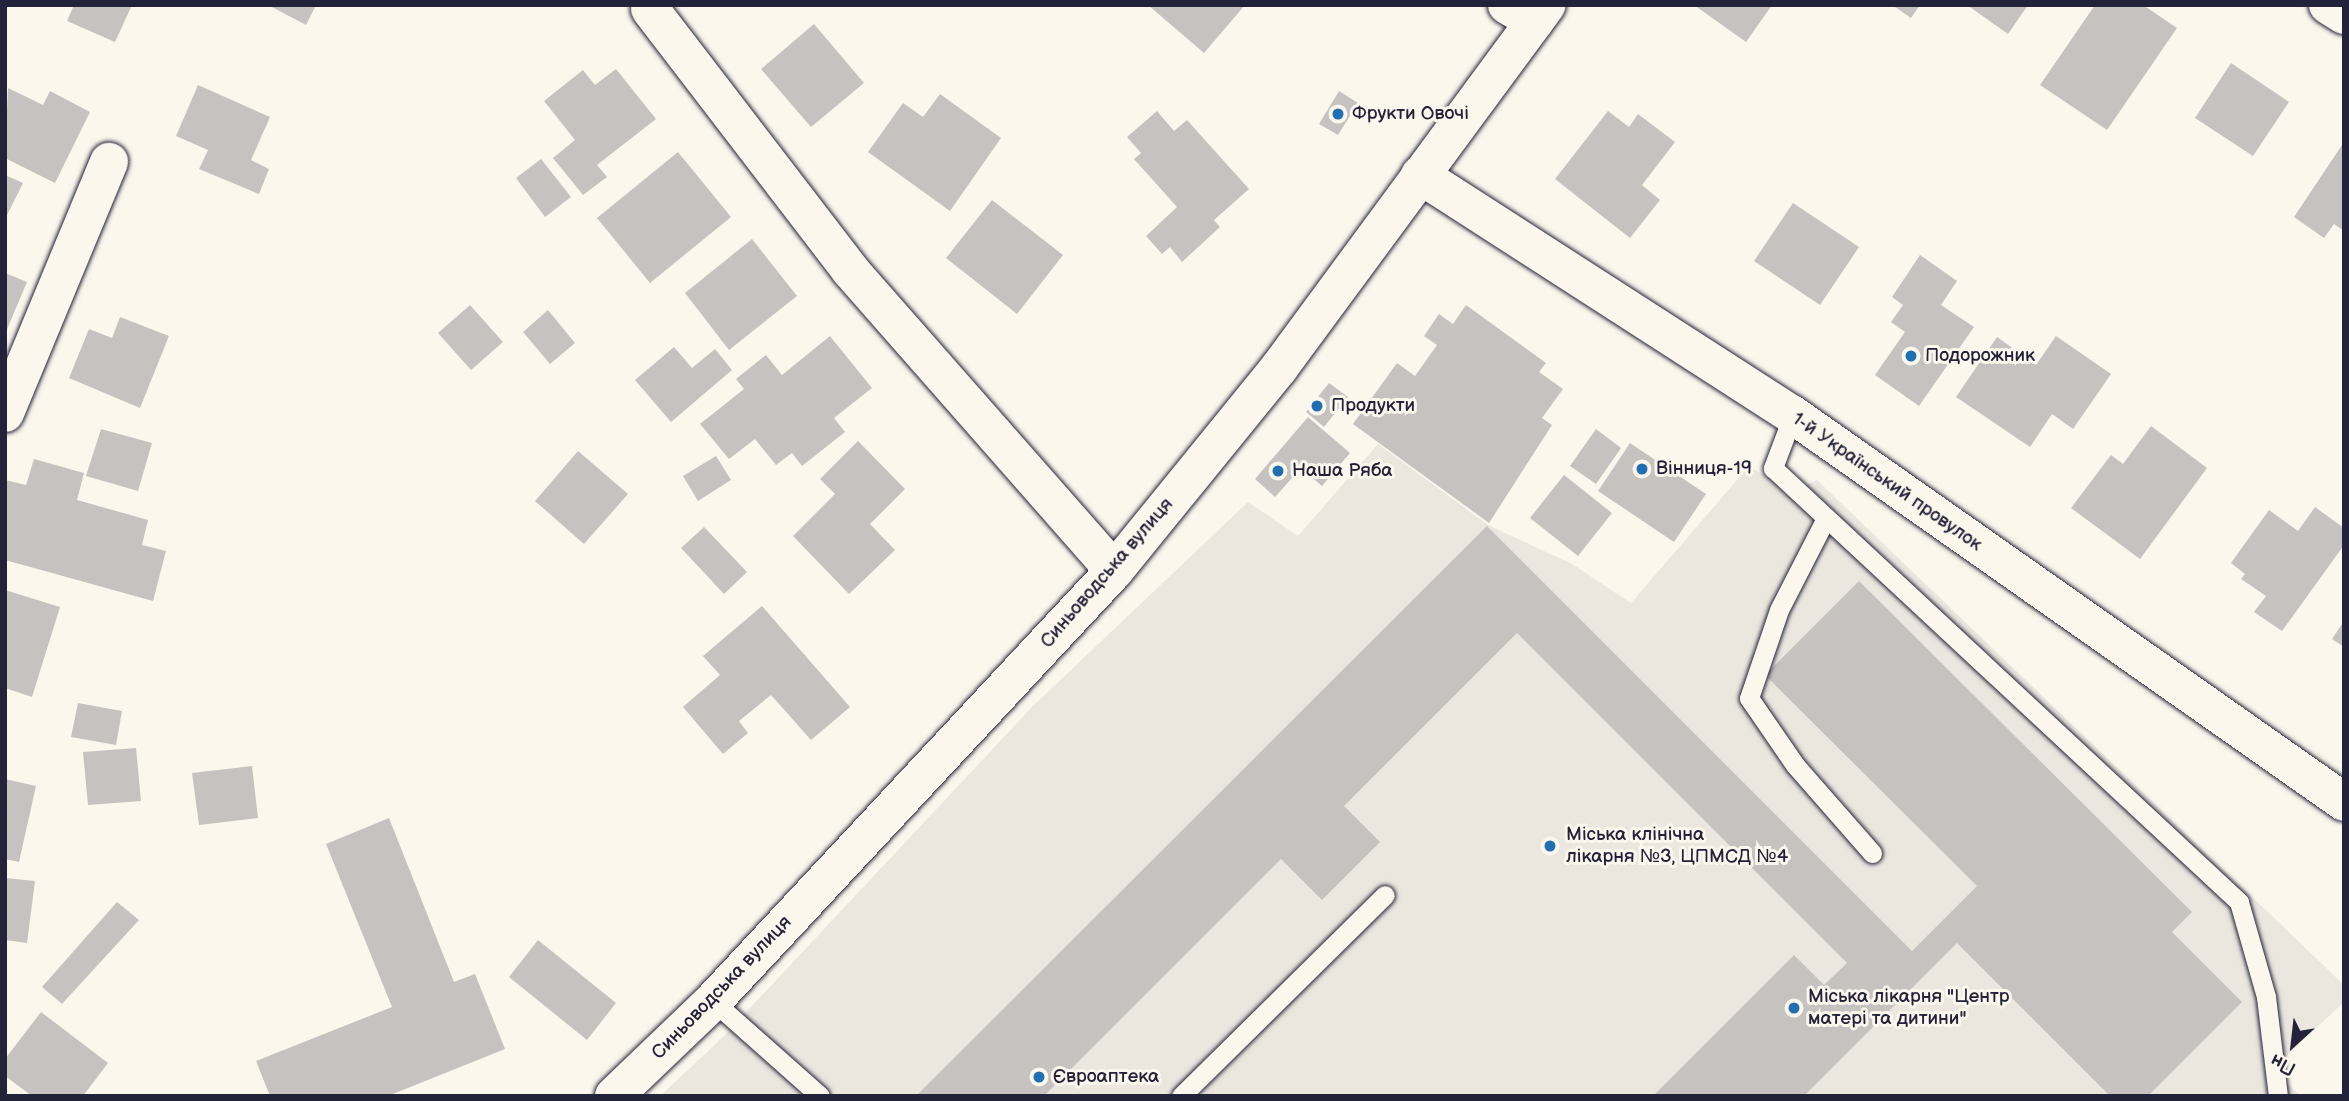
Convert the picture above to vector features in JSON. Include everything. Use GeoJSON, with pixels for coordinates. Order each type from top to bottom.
{"type":"FeatureCollection","features":[{"type":"Feature","properties":{"kind":"street"},"geometry":{"type":"LineString","coordinates":[[2328,5],[2344,15]]}},
{"type":"Feature","properties":{"kind":"street"},"geometry":{"type":"LineString","coordinates":[[650,9],[850,270],[1114,571]]}},
{"type":"Feature","properties":{"kind":"street","name":"Синьоводська вулиця"},"geometry":{"type":"LineString","coordinates":[[614,1096],[713,1001],[1114,571],[1279,368],[1420,175],[1530,11]]}},
{"type":"Feature","properties":{"kind":"street"},"geometry":{"type":"LineString","coordinates":[[5,413],[109,162]]}},
{"type":"Feature","properties":{"kind":"street","name":"1-й Український провулок"},"geometry":{"type":"LineString","coordinates":[[1420,175],[1793,415],[2344,802]]}},
{"type":"Feature","properties":{"kind":"lane"},"geometry":{"type":"LineString","coordinates":[[1793,415],[1773,468],[2239,902],[2266,997],[2277,1096]]}},
{"type":"Feature","properties":{"kind":"lane"},"geometry":{"type":"LineString","coordinates":[[1826,518],[1779,610],[1749,698],[1795,765],[1872,853]]}},
{"type":"Feature","properties":{"kind":"lane"},"geometry":{"type":"LineString","coordinates":[[1181,1096],[1385,895]]}},
{"type":"Feature","properties":{"kind":"lane"},"geometry":{"type":"LineString","coordinates":[[713,1001],[820,1096]]}},
{"type":"Feature","properties":{"kind":"shaded area","name":"Міська клінічна лікарня №3, ЦПМСД №4"},"geometry":{"type":"Polygon","coordinates":[[[1378,444],[1488,525],[1572,564],[1631,603],[1749,466],[1791,492],[1817,480],[2344,985],[2344,1002],[2281,1061],[2283,1080],[2301,1096],[660,1096],[720,1040],[1032,707],[1248,502],[1298,536],[1378,444]]]}},
{"type":"Feature","properties":{"kind":"building"},"geometry":{"type":"Polygon","coordinates":[[[74,5],[132,5],[115,42],[67,21],[74,5]]]}},
{"type":"Feature","properties":{"kind":"building"},"geometry":{"type":"Polygon","coordinates":[[[268,5],[316,5],[306,25],[268,5]]]}},
{"type":"Feature","properties":{"kind":"building"},"geometry":{"type":"Polygon","coordinates":[[[1148,5],[1245,5],[1204,53],[1148,5]]]}},
{"type":"Feature","properties":{"kind":"building"},"geometry":{"type":"Polygon","coordinates":[[[1694,5],[1772,5],[1746,42],[1694,5]]]}},
{"type":"Feature","properties":{"kind":"building"},"geometry":{"type":"Polygon","coordinates":[[[1892,5],[1920,5],[1911,18],[1892,5]]]}},
{"type":"Feature","properties":{"kind":"building"},"geometry":{"type":"Polygon","coordinates":[[[1967,5],[2028,5],[2008,34],[1967,5]]]}},
{"type":"Feature","properties":{"kind":"building"},"geometry":{"type":"Polygon","coordinates":[[[2095,5],[2143,5],[2177,28],[2107,130],[2040,85],[2095,5]]]}},
{"type":"Feature","properties":{"kind":"building"},"geometry":{"type":"Polygon","coordinates":[[[814,24],[864,83],[811,127],[761,69],[814,24]]]}},
{"type":"Feature","properties":{"kind":"building"},"geometry":{"type":"Polygon","coordinates":[[[2231,63],[2289,102],[2253,156],[2195,118],[2231,63]]]}},
{"type":"Feature","properties":{"kind":"building"},"geometry":{"type":"Polygon","coordinates":[[[616,69],[656,119],[597,165],[607,177],[583,195],[553,158],[575,140],[544,101],[583,70],[595,85],[616,69]]]}},
{"type":"Feature","properties":{"kind":"building"},"geometry":{"type":"Polygon","coordinates":[[[198,85],[270,117],[251,160],[269,169],[259,194],[199,169],[208,150],[176,136],[198,85]]]}},
{"type":"Feature","properties":{"kind":"building"},"geometry":{"type":"Polygon","coordinates":[[[8,88],[43,105],[50,91],[90,112],[55,183],[5,158],[8,88]]]}},
{"type":"Feature","properties":{"kind":"building","name":"Фрукти Овочі"},"geometry":{"type":"Polygon","coordinates":[[[1339,91],[1358,103],[1338,135],[1319,124],[1339,91]]]}},
{"type":"Feature","properties":{"kind":"building"},"geometry":{"type":"Polygon","coordinates":[[[940,94],[1001,138],[950,211],[868,152],[903,103],[923,117],[940,94]]]}},
{"type":"Feature","properties":{"kind":"building"},"geometry":{"type":"Polygon","coordinates":[[[1157,111],[1174,131],[1187,120],[1249,189],[1214,220],[1220,227],[1182,262],[1170,247],[1162,254],[1146,236],[1177,207],[1134,159],[1141,153],[1127,137],[1157,111]]]}},
{"type":"Feature","properties":{"kind":"building"},"geometry":{"type":"Polygon","coordinates":[[[1608,111],[1629,127],[1638,114],[1675,142],[1642,185],[1660,200],[1630,238],[1555,179],[1608,111]]]}},
{"type":"Feature","properties":{"kind":"building"},"geometry":{"type":"Polygon","coordinates":[[[2344,142],[2344,231],[2334,224],[2324,238],[2294,217],[2344,142]]]}},
{"type":"Feature","properties":{"kind":"building"},"geometry":{"type":"Polygon","coordinates":[[[678,152],[731,217],[650,283],[597,218],[678,152]]]}},
{"type":"Feature","properties":{"kind":"building"},"geometry":{"type":"Polygon","coordinates":[[[541,159],[571,197],[545,217],[516,178],[541,159]]]}},
{"type":"Feature","properties":{"kind":"building"},"geometry":{"type":"Polygon","coordinates":[[[5,175],[23,183],[5,219],[5,175]]]}},
{"type":"Feature","properties":{"kind":"building"},"geometry":{"type":"Polygon","coordinates":[[[992,200],[1063,255],[1017,314],[946,258],[992,200]]]}},
{"type":"Feature","properties":{"kind":"building"},"geometry":{"type":"Polygon","coordinates":[[[1793,203],[1859,247],[1820,305],[1754,261],[1793,203]]]}},
{"type":"Feature","properties":{"kind":"building"},"geometry":{"type":"Polygon","coordinates":[[[752,239],[797,296],[729,350],[685,293],[752,239]]]}},
{"type":"Feature","properties":{"kind":"building"},"geometry":{"type":"Polygon","coordinates":[[[1920,255],[1957,281],[1941,305],[1974,327],[1919,406],[1875,375],[1905,332],[1891,322],[1903,305],[1892,297],[1920,255]]]}},
{"type":"Feature","properties":{"kind":"building"},"geometry":{"type":"Polygon","coordinates":[[[5,273],[27,282],[5,334],[5,273]]]}},
{"type":"Feature","properties":{"kind":"building"},"geometry":{"type":"Polygon","coordinates":[[[470,305],[503,342],[471,370],[438,333],[470,305]]]}},
{"type":"Feature","properties":{"kind":"building"},"geometry":{"type":"Polygon","coordinates":[[[1466,305],[1546,363],[1539,372],[1563,389],[1542,418],[1552,425],[1489,523],[1353,424],[1397,363],[1415,376],[1437,345],[1424,336],[1439,314],[1453,324],[1466,305]]]}},
{"type":"Feature","properties":{"kind":"building"},"geometry":{"type":"Polygon","coordinates":[[[548,310],[575,343],[550,364],[523,332],[548,310]]]}},
{"type":"Feature","properties":{"kind":"building"},"geometry":{"type":"Polygon","coordinates":[[[120,317],[169,336],[140,408],[69,378],[89,329],[112,338],[120,317]]]}},
{"type":"Feature","properties":{"kind":"building"},"geometry":{"type":"Polygon","coordinates":[[[830,336],[872,388],[834,418],[845,432],[802,466],[792,453],[776,465],[755,439],[729,459],[700,424],[744,389],[736,379],[766,355],[782,375],[830,336]]]}},
{"type":"Feature","properties":{"kind":"building"},"geometry":{"type":"Polygon","coordinates":[[[2056,336],[2111,374],[2073,429],[2052,414],[2030,447],[1956,397],[1997,337],[2036,365],[2056,336]]]}},
{"type":"Feature","properties":{"kind":"building"},"geometry":{"type":"Polygon","coordinates":[[[674,347],[692,368],[715,349],[732,370],[671,422],[635,380],[674,347]]]}},
{"type":"Feature","properties":{"kind":"building"},"geometry":{"type":"Polygon","coordinates":[[[1329,383],[1348,397],[1324,427],[1306,412],[1329,383]]]}},
{"type":"Feature","properties":{"kind":"building"},"geometry":{"type":"Polygon","coordinates":[[[1308,417],[1350,453],[1322,486],[1301,468],[1275,497],[1255,479],[1308,417]]]}},
{"type":"Feature","properties":{"kind":"building"},"geometry":{"type":"Polygon","coordinates":[[[2151,426],[2207,468],[2140,559],[2071,508],[2111,455],[2123,464],[2151,426]]]}},
{"type":"Feature","properties":{"kind":"building"},"geometry":{"type":"Polygon","coordinates":[[[101,429],[152,443],[138,491],[86,476],[101,429]]]}},
{"type":"Feature","properties":{"kind":"building"},"geometry":{"type":"Polygon","coordinates":[[[1596,429],[1621,448],[1596,484],[1570,466],[1596,429]]]}},
{"type":"Feature","properties":{"kind":"building"},"geometry":{"type":"Polygon","coordinates":[[[858,441],[905,489],[870,524],[895,550],[849,594],[793,536],[835,494],[820,479],[858,441]]]}},
{"type":"Feature","properties":{"kind":"building"},"geometry":{"type":"Polygon","coordinates":[[[1630,443],[1706,494],[1674,542],[1598,491],[1630,443]]]}},
{"type":"Feature","properties":{"kind":"building"},"geometry":{"type":"Polygon","coordinates":[[[578,451],[628,494],[584,544],[535,501],[578,451]]]}},
{"type":"Feature","properties":{"kind":"building"},"geometry":{"type":"Polygon","coordinates":[[[716,456],[731,480],[698,501],[683,476],[716,456]]]}},
{"type":"Feature","properties":{"kind":"building"},"geometry":{"type":"Polygon","coordinates":[[[34,459],[84,473],[77,500],[148,520],[142,545],[166,551],[153,601],[5,560],[5,480],[26,485],[34,459]]]}},
{"type":"Feature","properties":{"kind":"building"},"geometry":{"type":"Polygon","coordinates":[[[1564,475],[1612,513],[1578,556],[1530,518],[1564,475]]]}},
{"type":"Feature","properties":{"kind":"building"},"geometry":{"type":"Polygon","coordinates":[[[2315,507],[2344,528],[2344,545],[2282,631],[2254,612],[2266,596],[2241,579],[2245,574],[2231,563],[2269,510],[2298,531],[2315,507]]]}},
{"type":"Feature","properties":{"kind":"building"},"geometry":{"type":"Polygon","coordinates":[[[1487,526],[1912,951],[1977,886],[1765,675],[1859,581],[2192,912],[2172,932],[2242,1002],[2148,1096],[2110,1096],[1957,943],[1804,1096],[1653,1096],[1794,955],[1824,985],[1847,963],[1517,633],[1344,806],[1380,842],[1322,900],[1281,859],[1044,1096],[916,1096],[1487,526]]]}},
{"type":"Feature","properties":{"kind":"building"},"geometry":{"type":"Polygon","coordinates":[[[704,527],[747,572],[724,594],[681,548],[704,527]]]}},
{"type":"Feature","properties":{"kind":"building"},"geometry":{"type":"Polygon","coordinates":[[[5,590],[60,607],[32,697],[5,688],[5,590]]]}},
{"type":"Feature","properties":{"kind":"building"},"geometry":{"type":"Polygon","coordinates":[[[762,606],[850,707],[811,740],[771,695],[739,721],[748,733],[723,754],[683,707],[720,675],[703,656],[762,606]]]}},
{"type":"Feature","properties":{"kind":"building"},"geometry":{"type":"Polygon","coordinates":[[[2344,621],[2344,647],[2332,639],[2344,621]]]}},
{"type":"Feature","properties":{"kind":"building"},"geometry":{"type":"Polygon","coordinates":[[[78,703],[122,711],[116,745],[71,737],[78,703]]]}},
{"type":"Feature","properties":{"kind":"building"},"geometry":{"type":"Polygon","coordinates":[[[136,748],[141,801],[88,805],[83,752],[136,748]]]}},
{"type":"Feature","properties":{"kind":"building"},"geometry":{"type":"Polygon","coordinates":[[[252,766],[258,818],[199,825],[192,773],[252,766]]]}},
{"type":"Feature","properties":{"kind":"building"},"geometry":{"type":"Polygon","coordinates":[[[5,779],[36,786],[19,862],[5,859],[5,779]]]}},
{"type":"Feature","properties":{"kind":"building"},"geometry":{"type":"Polygon","coordinates":[[[389,818],[454,982],[475,974],[505,1049],[388,1096],[270,1096],[256,1061],[392,1007],[326,844],[389,818]]]}},
{"type":"Feature","properties":{"kind":"building"},"geometry":{"type":"Polygon","coordinates":[[[5,878],[35,881],[27,943],[5,940],[5,878]]]}},
{"type":"Feature","properties":{"kind":"building"},"geometry":{"type":"Polygon","coordinates":[[[117,902],[139,920],[62,1004],[42,987],[117,902]]]}},
{"type":"Feature","properties":{"kind":"building"},"geometry":{"type":"Polygon","coordinates":[[[538,940],[616,1003],[587,1040],[509,977],[538,940]]]}},
{"type":"Feature","properties":{"kind":"building"},"geometry":{"type":"Polygon","coordinates":[[[41,1012],[108,1063],[83,1096],[32,1096],[5,1076],[5,1059],[41,1012]]]}},
{"type":"Feature","properties":{"kind":"place","name":"Фрукти Овочі"},"geometry":{"type":"Point","coordinates":[1338,114]}},
{"type":"Feature","properties":{"kind":"place","name":"Подорожник"},"geometry":{"type":"Point","coordinates":[1911,356]}},
{"type":"Feature","properties":{"kind":"place","name":"Продукти"},"geometry":{"type":"Point","coordinates":[1317,406]}},
{"type":"Feature","properties":{"kind":"place","name":"Вінниця-19"},"geometry":{"type":"Point","coordinates":[1642,469]}},
{"type":"Feature","properties":{"kind":"place","name":"Наша Ряба"},"geometry":{"type":"Point","coordinates":[1278,471]}},
{"type":"Feature","properties":{"kind":"place","name":"Міська клінічна лікарня №3, ЦПМСД №4"},"geometry":{"type":"Point","coordinates":[1550,846]}},
{"type":"Feature","properties":{"kind":"place","name":"Міська лікарня \"Центр матері та дитини\""},"geometry":{"type":"Point","coordinates":[1794,1008]}},
{"type":"Feature","properties":{"kind":"place","name":"Євроаптека"},"geometry":{"type":"Point","coordinates":[1039,1077]}}]}
